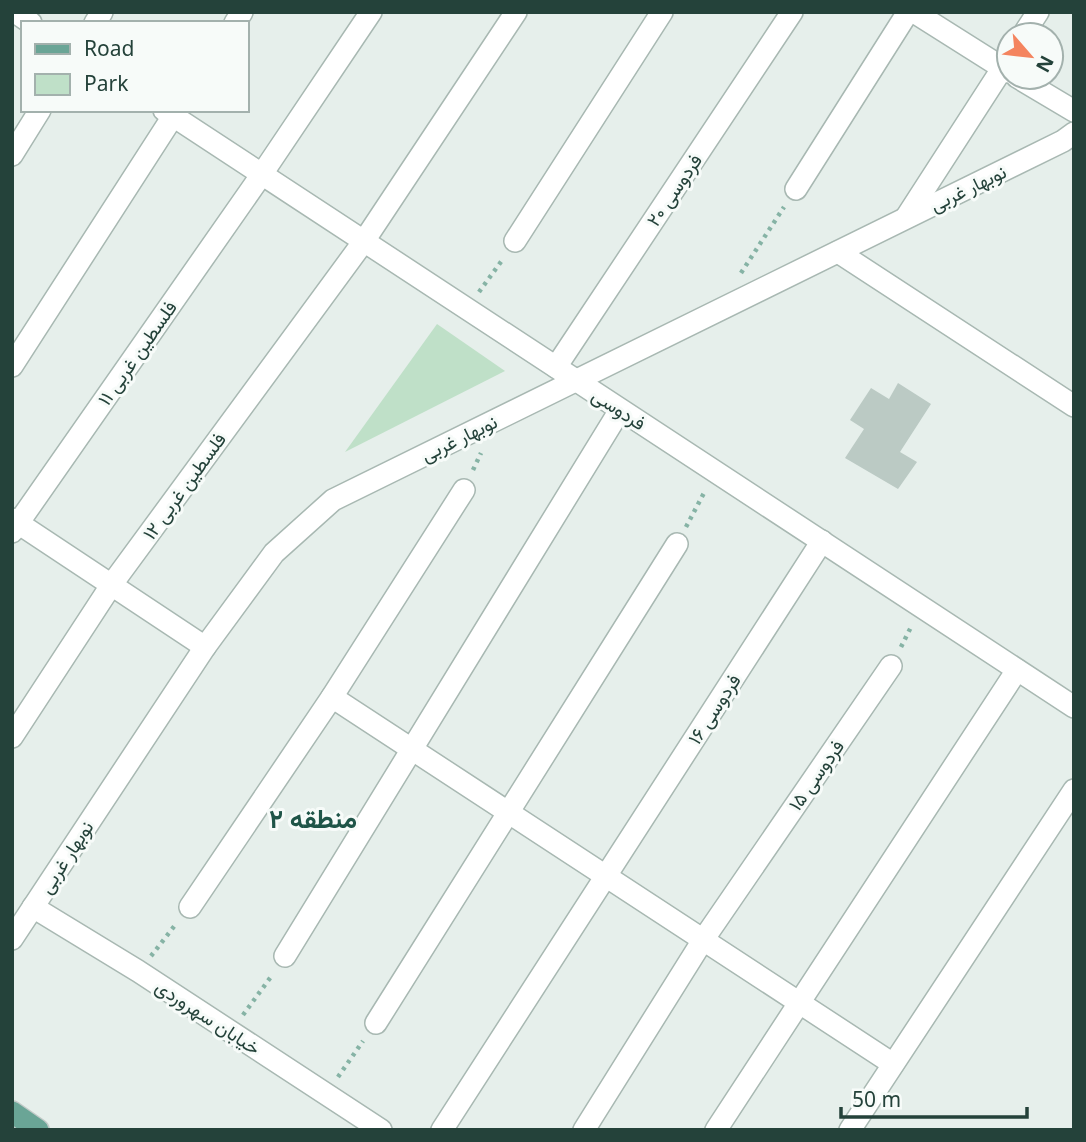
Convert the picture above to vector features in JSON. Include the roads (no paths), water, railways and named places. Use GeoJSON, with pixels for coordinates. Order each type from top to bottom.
{"type":"FeatureCollection","features":[{"type":"Feature","properties":{"kind":"main road"},"geometry":{"type":"LineString","coordinates":[[12,1112],[38,1130]]}},
{"type":"Feature","properties":{"kind":"street","name":"فلسطین غربی ۱۱"},"geometry":{"type":"LineString","coordinates":[[14,525],[262,174],[371,12]]}},
{"type":"Feature","properties":{"kind":"street","name":"فلسطین غربی ۱۲"},"geometry":{"type":"LineString","coordinates":[[12,737],[112,584],[364,241],[516,12]]}},
{"type":"Feature","properties":{"kind":"street"},"geometry":{"type":"LineString","coordinates":[[515,241],[662,12]]}},
{"type":"Feature","properties":{"kind":"street","name":"فردوسی ۲۰"},"geometry":{"type":"LineString","coordinates":[[556,367],[792,12]]}},
{"type":"Feature","properties":{"kind":"street"},"geometry":{"type":"LineString","coordinates":[[796,188],[908,12]]}},
{"type":"Feature","properties":{"kind":"street"},"geometry":{"type":"LineString","coordinates":[[914,12],[995,61]]}},
{"type":"Feature","properties":{"kind":"street"},"geometry":{"type":"LineString","coordinates":[[906,218],[995,89]]}},
{"type":"Feature","properties":{"kind":"street"},"geometry":{"type":"LineString","coordinates":[[1043,91],[1074,111]]}},
{"type":"Feature","properties":{"kind":"street"},"geometry":{"type":"LineString","coordinates":[[12,155],[39,112]]}},
{"type":"Feature","properties":{"kind":"street","name":"فردوسی"},"geometry":{"type":"LineString","coordinates":[[171,112],[1074,707]]}},
{"type":"Feature","properties":{"kind":"street"},"geometry":{"type":"LineString","coordinates":[[12,366],[171,112]]}},
{"type":"Feature","properties":{"kind":"street","name":"نوبهار غربی"},"geometry":{"type":"LineString","coordinates":[[12,939],[205,647],[274,553],[333,500],[1063,141],[1074,133]]}},
{"type":"Feature","properties":{"kind":"street"},"geometry":{"type":"LineString","coordinates":[[838,251],[1071,397]]}},
{"type":"Feature","properties":{"kind":"street"},"geometry":{"type":"LineString","coordinates":[[285,956],[620,410]]}},
{"type":"Feature","properties":{"kind":"street"},"geometry":{"type":"LineString","coordinates":[[190,907],[332,697],[464,490]]}},
{"type":"Feature","properties":{"kind":"street"},"geometry":{"type":"LineString","coordinates":[[14,525],[112,584],[205,647]]}},
{"type":"Feature","properties":{"kind":"street","name":"فردوسی ۱۶"},"geometry":{"type":"LineString","coordinates":[[442,1130],[822,541]]}},
{"type":"Feature","properties":{"kind":"street"},"geometry":{"type":"LineString","coordinates":[[376,1023],[677,544]]}},
{"type":"Feature","properties":{"kind":"street","name":"فردوسی ۱۵"},"geometry":{"type":"LineString","coordinates":[[584,1130],[703,940],[891,666]]}},
{"type":"Feature","properties":{"kind":"street"},"geometry":{"type":"LineString","coordinates":[[716,1130],[1017,670]]}},
{"type":"Feature","properties":{"kind":"street"},"geometry":{"type":"LineString","coordinates":[[332,697],[892,1065]]}},
{"type":"Feature","properties":{"kind":"street"},"geometry":{"type":"LineString","coordinates":[[850,1130],[1074,790]]}},
{"type":"Feature","properties":{"kind":"street","name":"خیابان سهروردی"},"geometry":{"type":"LineString","coordinates":[[33,907],[138,971],[381,1130]]}},
{"type":"Feature","properties":{"kind":"district","name":"منطقه ۲"},"geometry":{"type":"Point","coordinates":[313,819]}}]}
